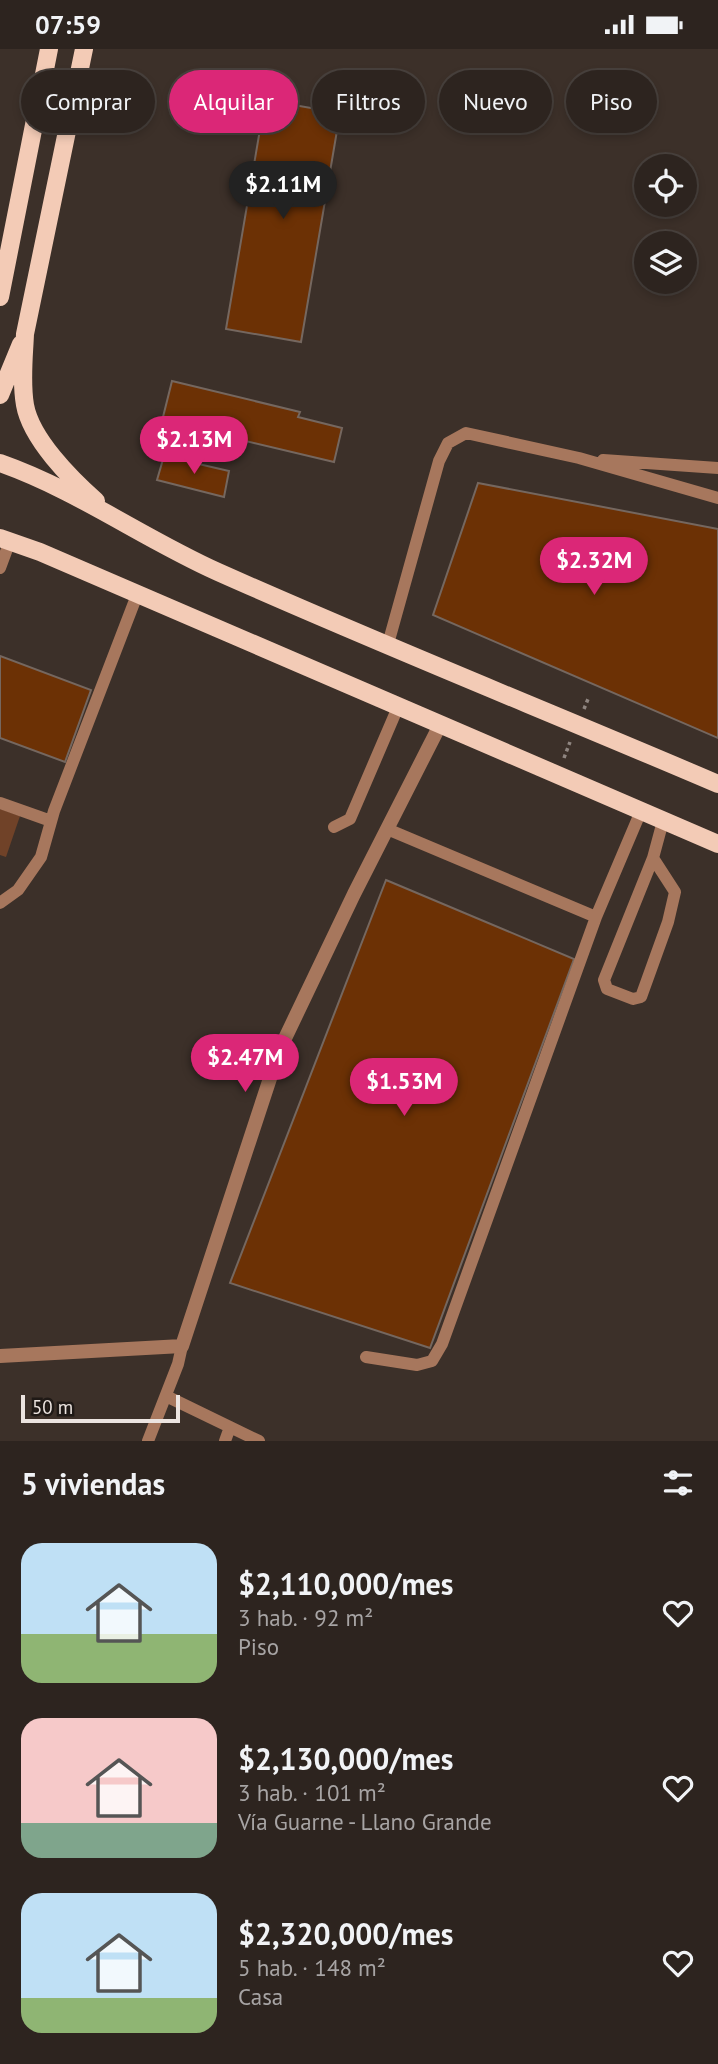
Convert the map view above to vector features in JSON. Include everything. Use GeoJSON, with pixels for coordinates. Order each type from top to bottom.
{"type":"FeatureCollection","features":[{"type":"Feature","properties":{"kind":"main road"},"geometry":{"type":"LineString","coordinates":[[1,292],[49,49]]}},
{"type":"Feature","properties":{"kind":"main road"},"geometry":{"type":"LineString","coordinates":[[0,395],[25,334],[84,49]]}},
{"type":"Feature","properties":{"kind":"main road"},"geometry":{"type":"LineString","coordinates":[[25,334],[25,407],[40,438],[80,487],[111,515]]}},
{"type":"Feature","properties":{"kind":"main road"},"geometry":{"type":"LineString","coordinates":[[0,463],[23,471],[111,515],[215,571],[718,784]]}},
{"type":"Feature","properties":{"kind":"main road"},"geometry":{"type":"LineString","coordinates":[[0,471],[23,471]]}},
{"type":"Feature","properties":{"kind":"main road"},"geometry":{"type":"LineString","coordinates":[[3,536],[718,844]]}},
{"type":"Feature","properties":{"kind":"street"},"geometry":{"type":"LineString","coordinates":[[0,1356],[182,1346],[279,1051],[440,725]]}},
{"type":"Feature","properties":{"kind":"lane"},"geometry":{"type":"LineString","coordinates":[[388,645],[439,461],[448,443],[466,433],[579,459],[718,498]]}},
{"type":"Feature","properties":{"kind":"lane"},"geometry":{"type":"LineString","coordinates":[[579,459],[718,468]]}},
{"type":"Feature","properties":{"kind":"lane"},"geometry":{"type":"LineString","coordinates":[[0,568],[3,536]]}},
{"type":"Feature","properties":{"kind":"lane"},"geometry":{"type":"LineString","coordinates":[[0,903],[18,890],[41,857],[51,821],[137,595]]}},
{"type":"Feature","properties":{"kind":"lane"},"geometry":{"type":"LineString","coordinates":[[334,827],[350,819],[398,707]]}},
{"type":"Feature","properties":{"kind":"lane"},"geometry":{"type":"LineString","coordinates":[[0,803],[51,821]]}},
{"type":"Feature","properties":{"kind":"lane"},"geometry":{"type":"LineString","coordinates":[[366,1357],[417,1365],[432,1360],[442,1344],[596,917],[640,811]]}},
{"type":"Feature","properties":{"kind":"lane"},"geometry":{"type":"LineString","coordinates":[[653,858],[675,892],[668,922],[641,997],[633,999],[607,989],[604,980],[653,858],[663,821]]}},
{"type":"Feature","properties":{"kind":"lane"},"geometry":{"type":"LineString","coordinates":[[387,829],[596,917]]}},
{"type":"Feature","properties":{"kind":"lane"},"geometry":{"type":"LineString","coordinates":[[148,1441],[182,1346]]}},
{"type":"Feature","properties":{"kind":"lane"},"geometry":{"type":"LineString","coordinates":[[166,1395],[259,1441]]}},
{"type":"Feature","properties":{"kind":"lane"},"geometry":{"type":"LineString","coordinates":[[225,1441],[230,1427]]}},
{"type":"Feature","properties":{"kind":"shaded area"},"geometry":{"type":"Polygon","coordinates":[[[0,809],[20,816],[6,857],[0,855],[0,809]]]}},
{"type":"Feature","properties":{"kind":"building"},"geometry":{"type":"Polygon","coordinates":[[[298,106],[312,108],[312,133],[337,133],[301,342],[226,329],[259,133],[298,133],[298,106]]]}},
{"type":"Feature","properties":{"kind":"building"},"geometry":{"type":"Polygon","coordinates":[[[172,381],[300,412],[298,417],[342,428],[334,462],[162,421],[172,381]]]}},
{"type":"Feature","properties":{"kind":"building"},"geometry":{"type":"Polygon","coordinates":[[[164,456],[229,471],[224,497],[157,480],[164,456]]]}},
{"type":"Feature","properties":{"kind":"building"},"geometry":{"type":"Polygon","coordinates":[[[478,483],[718,529],[718,738],[433,615],[478,483]]]}},
{"type":"Feature","properties":{"kind":"building"},"geometry":{"type":"Polygon","coordinates":[[[0,656],[91,690],[65,762],[0,738],[0,656]]]}},
{"type":"Feature","properties":{"kind":"building"},"geometry":{"type":"Polygon","coordinates":[[[386,880],[574,959],[430,1348],[230,1283],[386,880]]]}}]}
